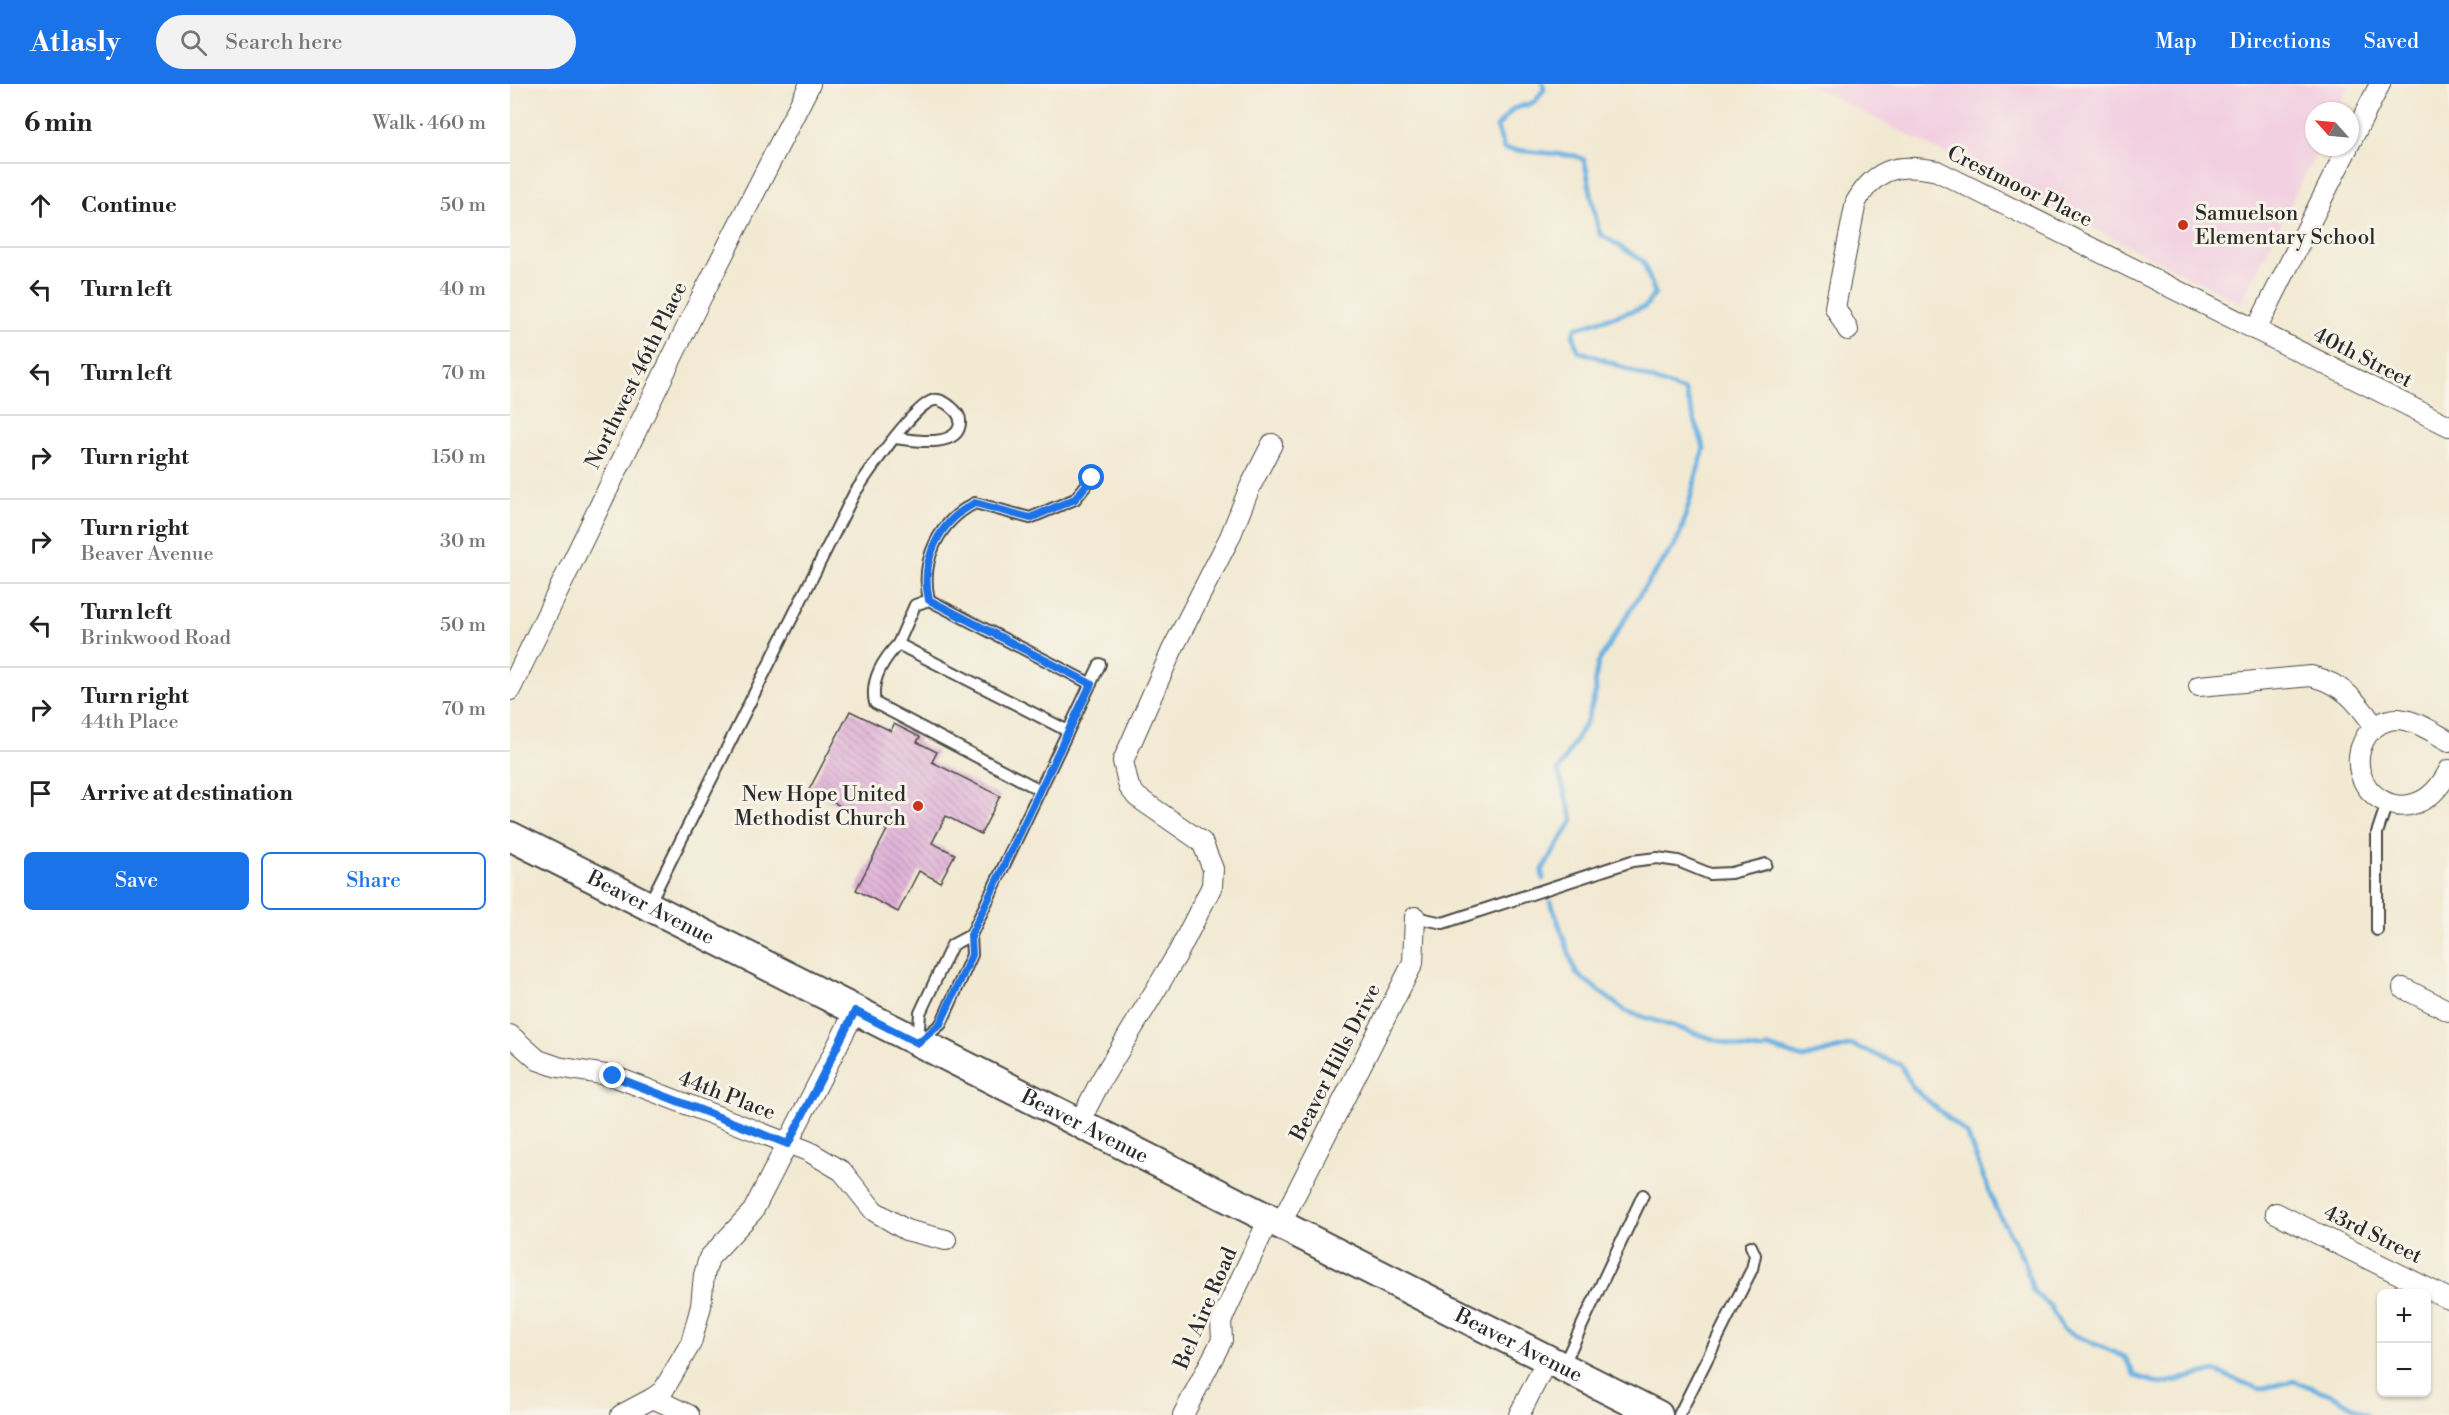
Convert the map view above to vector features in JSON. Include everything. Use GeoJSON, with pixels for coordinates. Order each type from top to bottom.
{"type":"FeatureCollection","features":[{"type":"Feature","properties":{"kind":"main road","name":"Beaver Avenue"},"geometry":{"type":"LineString","coordinates":[[510,836],[1658,1415]]}},
{"type":"Feature","properties":{"kind":"street","name":"Northwest 46th Place"},"geometry":{"type":"LineString","coordinates":[[510,690],[700,300],[810,84]]}},
{"type":"Feature","properties":{"kind":"street"},"geometry":{"type":"LineString","coordinates":[[2359,125],[2380,84]]}},
{"type":"Feature","properties":{"kind":"street"},"geometry":{"type":"LineString","coordinates":[[2256,330],[2343,156]]}},
{"type":"Feature","properties":{"kind":"street","name":"Crestmoor Place"},"geometry":{"type":"LineString","coordinates":[[1848,330],[1835,307],[1856,202],[1863,191],[1881,174],[1912,165],[1937,171],[2256,330]]}},
{"type":"Feature","properties":{"kind":"street","name":"40th Street"},"geometry":{"type":"LineString","coordinates":[[2256,330],[2449,426]]}},
{"type":"Feature","properties":{"kind":"street"},"geometry":{"type":"LineString","coordinates":[[1079,1123],[1100,1082],[1178,953],[1212,886],[1213,869],[1202,842],[1137,797],[1129,787],[1123,761],[1167,661],[1230,537],[1250,487],[1272,444]]}},
{"type":"Feature","properties":{"kind":"street"},"geometry":{"type":"LineString","coordinates":[[2199,686],[2311,676],[2328,680],[2343,688],[2358,702],[2375,727]]}},
{"type":"Feature","properties":{"kind":"street"},"geometry":{"type":"LineString","coordinates":[[2449,741],[2410,722],[2399,719],[2384,721],[2375,727],[2362,743],[2359,771],[2374,796],[2402,807],[2416,805],[2429,798],[2440,788],[2449,770]]}},
{"type":"Feature","properties":{"kind":"street","name":"Beaver Hills Drive"},"geometry":{"type":"LineString","coordinates":[[1275,1222],[1413,963],[1415,917]]}},
{"type":"Feature","properties":{"kind":"street"},"geometry":{"type":"LineString","coordinates":[[2403,988],[2449,1011]]}},
{"type":"Feature","properties":{"kind":"street"},"geometry":{"type":"LineString","coordinates":[[621,1415],[663,1391],[691,1343],[701,1306],[704,1275],[709,1258],[753,1211],[855,1011]]}},
{"type":"Feature","properties":{"kind":"street","name":"44th Place"},"geometry":{"type":"LineString","coordinates":[[510,1035],[538,1060],[558,1067],[613,1076],[808,1151],[842,1171],[874,1211],[906,1230],[946,1240]]}},
{"type":"Feature","properties":{"kind":"street","name":"43rd Street"},"geometry":{"type":"LineString","coordinates":[[2276,1213],[2449,1299]]}},
{"type":"Feature","properties":{"kind":"street","name":"Bel Aire Road"},"geometry":{"type":"LineString","coordinates":[[1184,1415],[1222,1340],[1221,1321],[1275,1222]]}},
{"type":"Feature","properties":{"kind":"street"},"geometry":{"type":"LineString","coordinates":[[1519,1415],[1555,1362]]}},
{"type":"Feature","properties":{"kind":"street"},"geometry":{"type":"LineString","coordinates":[[653,1398],[689,1415]]}},
{"type":"Feature","properties":{"kind":"lane"},"geometry":{"type":"LineString","coordinates":[[647,906],[854,494],[880,455],[921,408],[933,400],[950,406],[959,415],[960,424],[955,434],[945,438],[930,442],[895,438]]}},
{"type":"Feature","properties":{"kind":"lane"},"geometry":{"type":"LineString","coordinates":[[929,600],[925,581],[926,566],[942,530],[959,511],[975,503],[1030,518],[1075,499],[1092,478]]}},
{"type":"Feature","properties":{"kind":"lane"},"geometry":{"type":"LineString","coordinates":[[1040,790],[875,703],[873,693],[875,680],[889,654],[898,645],[915,605],[929,600],[1091,684]]}},
{"type":"Feature","properties":{"kind":"lane"},"geometry":{"type":"LineString","coordinates":[[898,645],[1068,731]]}},
{"type":"Feature","properties":{"kind":"lane"},"geometry":{"type":"LineString","coordinates":[[918,1043],[940,1024],[972,955],[971,935],[1100,664]]}},
{"type":"Feature","properties":{"kind":"lane"},"geometry":{"type":"LineString","coordinates":[[2377,930],[2377,833],[2387,803]]}},
{"type":"Feature","properties":{"kind":"lane"},"geometry":{"type":"LineString","coordinates":[[1415,917],[1443,923],[1632,861],[1657,858],[1678,861],[1710,874],[1731,873],[1766,864]]}},
{"type":"Feature","properties":{"kind":"lane"},"geometry":{"type":"LineString","coordinates":[[918,1043],[920,1013],[952,945],[971,935]]}},
{"type":"Feature","properties":{"kind":"lane"},"geometry":{"type":"LineString","coordinates":[[1555,1362],[1643,1195]]}},
{"type":"Feature","properties":{"kind":"lane"},"geometry":{"type":"LineString","coordinates":[[1679,1415],[1752,1269],[1755,1255],[1751,1246]]}},
{"type":"Feature","properties":{"kind":"shaded area","name":"Samuelson Elementary School"},"geometry":{"type":"Polygon","coordinates":[[[1807,84],[2350,84],[2341,102],[2305,102],[2305,156],[2314,156],[2241,303],[1807,84]]]}},
{"type":"Feature","properties":{"kind":"building","name":"New Hope United Methodist Church"},"geometry":{"type":"Polygon","coordinates":[[[850,711],[891,731],[894,724],[920,737],[917,742],[937,752],[932,762],[1000,796],[981,834],[946,816],[932,843],[955,854],[940,882],[919,871],[898,912],[856,890],[887,830],[809,790],[850,711]]]}},
{"type":"Feature","properties":{"kind":"waterway"},"geometry":{"type":"LineString","coordinates":[[1543,84],[1544,89],[1535,102],[1513,109],[1497,127],[1504,149],[1576,156],[1584,160],[1600,234],[1643,261],[1655,293],[1645,307],[1576,328],[1573,334],[1578,351],[1685,391],[1704,448],[1681,532],[1598,663],[1596,691],[1587,720],[1558,771],[1573,820],[1542,871],[1543,879]]}},
{"type":"Feature","properties":{"kind":"waterway"},"geometry":{"type":"LineString","coordinates":[[1551,902],[1576,973],[1625,1011],[1742,1048],[1760,1050],[1769,1047],[1803,1058],[1852,1045],[1901,1065],[1913,1088],[1967,1134],[1996,1209],[2024,1260],[2033,1291],[2050,1306],[2063,1330],[2125,1357],[2135,1376],[2161,1384],[2215,1371],[2259,1389],[2294,1381],[2332,1395],[2368,1415]]}},
{"type":"Feature","properties":{"kind":"place","name":"Samuelson Elementary School"},"geometry":{"type":"Point","coordinates":[2183,225]}},
{"type":"Feature","properties":{"kind":"place","name":"New Hope United Methodist Church"},"geometry":{"type":"Point","coordinates":[918,806]}},
{"type":"Feature","properties":{"kind":"route"},"geometry":{"type":"LineString","coordinates":[[613,1076],[788,1144],[855,1011],[918,1043],[940,1024],[972,955],[971,935],[1091,684],[929,600],[925,581],[926,566],[942,530],[959,511],[975,503],[1030,518],[1075,499],[1092,478]]}}]}
